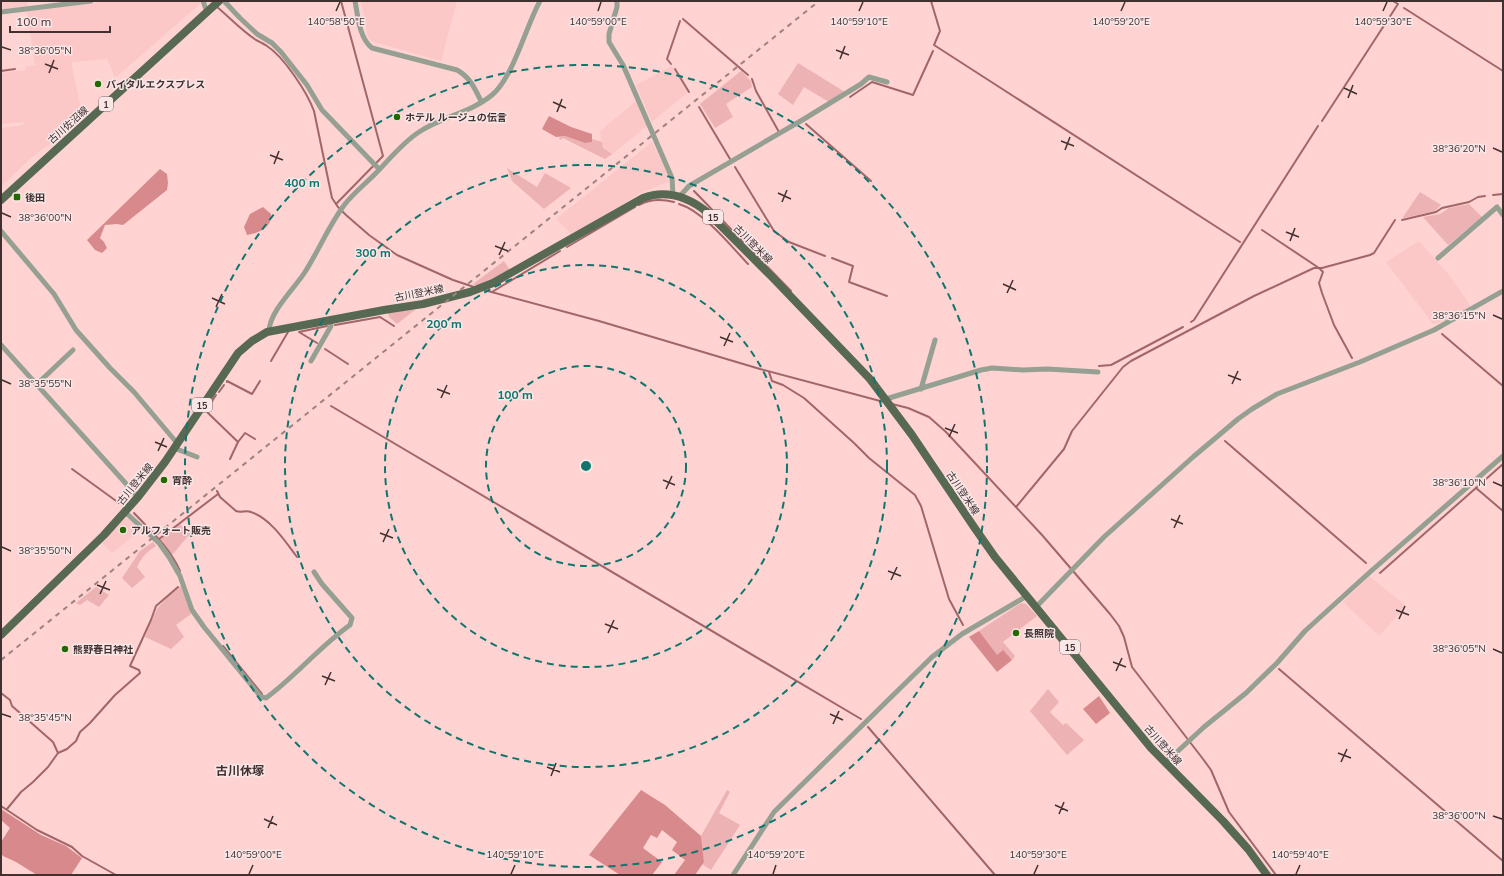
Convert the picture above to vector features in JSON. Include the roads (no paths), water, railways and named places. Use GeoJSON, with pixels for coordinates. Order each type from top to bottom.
{"type":"FeatureCollection","features":[{"type":"Feature","properties":{"kind":"main road","name":"古川佐沼線"},"geometry":{"type":"LineString","coordinates":[[1,200],[220,2]]}},
{"type":"Feature","properties":{"kind":"main road","name":"古川登米線"},"geometry":{"type":"LineString","coordinates":[[1,635],[125,512],[138,497],[176,446],[238,352],[252,341],[269,331],[423,304],[470,292],[492,284],[644,198],[652,195],[676,195],[693,202],[707,212],[851,359],[888,402],[995,557],[1065,640],[1124,716],[1165,764],[1223,821],[1248,849],[1268,875]]}},
{"type":"Feature","properties":{"kind":"street"},"geometry":{"type":"LineString","coordinates":[[1,12],[91,1]]}},
{"type":"Feature","properties":{"kind":"street"},"geometry":{"type":"LineString","coordinates":[[202,1],[209,11]]}},
{"type":"Feature","properties":{"kind":"street"},"geometry":{"type":"LineString","coordinates":[[355,1],[363,38],[366,44],[372,48],[457,70],[464,74],[470,81],[481,101]]}},
{"type":"Feature","properties":{"kind":"street"},"geometry":{"type":"LineString","coordinates":[[269,331],[274,315],[304,272],[343,208],[379,168],[401,146],[418,132],[467,110],[492,95],[501,85],[510,70],[540,1]]}},
{"type":"Feature","properties":{"kind":"street"},"geometry":{"type":"LineString","coordinates":[[618,1],[609,34],[609,42],[623,65],[672,178],[676,195],[804,119],[861,84],[869,77],[887,82]]}},
{"type":"Feature","properties":{"kind":"street"},"geometry":{"type":"LineString","coordinates":[[220,2],[257,34],[272,43],[281,52],[307,84],[322,110],[379,168]]}},
{"type":"Feature","properties":{"kind":"street"},"geometry":{"type":"LineString","coordinates":[[1438,258],[1497,207],[1503,214]]}},
{"type":"Feature","properties":{"kind":"street"},"geometry":{"type":"LineString","coordinates":[[1,231],[54,294],[76,330],[134,392],[176,446],[197,457]]}},
{"type":"Feature","properties":{"kind":"street"},"geometry":{"type":"LineString","coordinates":[[1036,607],[1104,537],[1193,457],[1252,409],[1277,394],[1360,362],[1434,330],[1503,291]]}},
{"type":"Feature","properties":{"kind":"street"},"geometry":{"type":"LineString","coordinates":[[311,361],[331,326],[330,320]]}},
{"type":"Feature","properties":{"kind":"street"},"geometry":{"type":"LineString","coordinates":[[921,389],[935,340]]}},
{"type":"Feature","properties":{"kind":"street"},"geometry":{"type":"LineString","coordinates":[[1,345],[138,497]]}},
{"type":"Feature","properties":{"kind":"street"},"geometry":{"type":"LineString","coordinates":[[36,385],[73,350]]}},
{"type":"Feature","properties":{"kind":"street"},"geometry":{"type":"LineString","coordinates":[[888,402],[921,389],[981,370],[992,368],[1098,372]]}},
{"type":"Feature","properties":{"kind":"street"},"geometry":{"type":"LineString","coordinates":[[1165,764],[1189,741],[1246,693],[1277,663],[1305,631],[1503,456]]}},
{"type":"Feature","properties":{"kind":"street"},"geometry":{"type":"LineString","coordinates":[[125,512],[159,543],[180,576],[192,610],[261,697],[266,698],[282,686],[322,646],[350,626],[352,618],[322,584],[314,572]]}},
{"type":"Feature","properties":{"kind":"street"},"geometry":{"type":"LineString","coordinates":[[733,875],[774,812],[932,657],[962,634],[1027,596]]}},
{"type":"Feature","properties":{"kind":"waterway"},"geometry":{"type":"LineString","coordinates":[[336,204],[383,156],[341,1]]}},
{"type":"Feature","properties":{"kind":"waterway"},"geometry":{"type":"LineString","coordinates":[[931,1],[940,31],[934,45],[1240,242]]}},
{"type":"Feature","properties":{"kind":"waterway"},"geometry":{"type":"LineString","coordinates":[[1322,121],[1398,4],[1393,1]]}},
{"type":"Feature","properties":{"kind":"waterway"},"geometry":{"type":"LineString","coordinates":[[216,6],[256,40],[274,51],[301,85],[314,111],[332,198],[338,207],[369,235],[397,255],[453,280],[474,287]]}},
{"type":"Feature","properties":{"kind":"waterway"},"geometry":{"type":"LineString","coordinates":[[1404,8],[1503,71]]}},
{"type":"Feature","properties":{"kind":"waterway"},"geometry":{"type":"LineString","coordinates":[[683,19],[748,75]]}},
{"type":"Feature","properties":{"kind":"waterway"},"geometry":{"type":"LineString","coordinates":[[671,64],[667,59],[680,21]]}},
{"type":"Feature","properties":{"kind":"waterway"},"geometry":{"type":"LineString","coordinates":[[850,97],[872,82],[913,95],[933,51]]}},
{"type":"Feature","properties":{"kind":"waterway"},"geometry":{"type":"LineString","coordinates":[[1,71],[15,69]]}},
{"type":"Feature","properties":{"kind":"waterway"},"geometry":{"type":"LineString","coordinates":[[675,69],[689,92]]}},
{"type":"Feature","properties":{"kind":"waterway"},"geometry":{"type":"LineString","coordinates":[[752,79],[756,91],[779,132]]}},
{"type":"Feature","properties":{"kind":"waterway"},"geometry":{"type":"LineString","coordinates":[[699,107],[730,159]]}},
{"type":"Feature","properties":{"kind":"waterway"},"geometry":{"type":"LineString","coordinates":[[806,124],[871,181]]}},
{"type":"Feature","properties":{"kind":"waterway"},"geometry":{"type":"LineString","coordinates":[[1191,322],[1194,320],[1318,126]]}},
{"type":"Feature","properties":{"kind":"waterway"},"geometry":{"type":"LineString","coordinates":[[735,167],[774,231],[789,242],[825,256]]}},
{"type":"Feature","properties":{"kind":"waterway"},"geometry":{"type":"LineString","coordinates":[[694,191],[791,291]]}},
{"type":"Feature","properties":{"kind":"waterway"},"geometry":{"type":"LineString","coordinates":[[1493,195],[1503,194]]}},
{"type":"Feature","properties":{"kind":"waterway"},"geometry":{"type":"LineString","coordinates":[[1402,220],[1436,212],[1442,208],[1469,202],[1478,197],[1485,196]]}},
{"type":"Feature","properties":{"kind":"waterway"},"geometry":{"type":"LineString","coordinates":[[639,205],[656,200],[674,202]]}},
{"type":"Feature","properties":{"kind":"waterway"},"geometry":{"type":"LineString","coordinates":[[679,204],[698,214],[707,221],[748,264]]}},
{"type":"Feature","properties":{"kind":"waterway"},"geometry":{"type":"LineString","coordinates":[[567,247],[635,207]]}},
{"type":"Feature","properties":{"kind":"waterway"},"geometry":{"type":"LineString","coordinates":[[1016,507],[1064,449],[1072,431],[1123,367],[1131,361],[1254,296],[1314,268],[1322,268],[1374,253],[1395,220]]}},
{"type":"Feature","properties":{"kind":"waterway"},"geometry":{"type":"LineString","coordinates":[[1262,230],[1323,272],[1319,283],[1322,293],[1334,325],[1352,358]]}},
{"type":"Feature","properties":{"kind":"waterway"},"geometry":{"type":"LineString","coordinates":[[492,292],[560,251]]}},
{"type":"Feature","properties":{"kind":"waterway"},"geometry":{"type":"LineString","coordinates":[[832,258],[853,266],[849,282],[887,296]]}},
{"type":"Feature","properties":{"kind":"waterway"},"geometry":{"type":"LineString","coordinates":[[484,290],[599,321],[760,369],[884,402]]}},
{"type":"Feature","properties":{"kind":"waterway"},"geometry":{"type":"LineString","coordinates":[[335,325],[380,317],[394,326]]}},
{"type":"Feature","properties":{"kind":"waterway"},"geometry":{"type":"LineString","coordinates":[[317,343],[299,332],[327,326]]}},
{"type":"Feature","properties":{"kind":"waterway"},"geometry":{"type":"LineString","coordinates":[[1099,366],[1111,365],[1183,327]]}},
{"type":"Feature","properties":{"kind":"waterway"},"geometry":{"type":"LineString","coordinates":[[271,361],[288,332]]}},
{"type":"Feature","properties":{"kind":"waterway"},"geometry":{"type":"LineString","coordinates":[[1442,334],[1503,386]]}},
{"type":"Feature","properties":{"kind":"waterway"},"geometry":{"type":"LineString","coordinates":[[325,349],[348,364]]}},
{"type":"Feature","properties":{"kind":"waterway"},"geometry":{"type":"LineString","coordinates":[[769,372],[772,381],[783,385],[804,398],[869,458],[915,495],[921,506],[949,599],[963,625]]}},
{"type":"Feature","properties":{"kind":"waterway"},"geometry":{"type":"LineString","coordinates":[[227,382],[252,394],[260,381]]}},
{"type":"Feature","properties":{"kind":"waterway"},"geometry":{"type":"LineString","coordinates":[[219,392],[224,385]]}},
{"type":"Feature","properties":{"kind":"waterway"},"geometry":{"type":"LineString","coordinates":[[216,395],[207,409],[208,413],[238,442]]}},
{"type":"Feature","properties":{"kind":"waterway"},"geometry":{"type":"LineString","coordinates":[[892,404],[908,408],[929,417],[946,432],[1042,535],[1110,614],[1119,626],[1124,637],[1132,667],[1211,770],[1229,812],[1276,875]]}},
{"type":"Feature","properties":{"kind":"waterway"},"geometry":{"type":"LineString","coordinates":[[331,406],[861,719]]}},
{"type":"Feature","properties":{"kind":"waterway"},"geometry":{"type":"LineString","coordinates":[[230,459],[238,442],[245,433],[255,439]]}},
{"type":"Feature","properties":{"kind":"waterway"},"geometry":{"type":"LineString","coordinates":[[1225,441],[1366,563]]}},
{"type":"Feature","properties":{"kind":"waterway"},"geometry":{"type":"LineString","coordinates":[[1380,573],[1503,464]]}},
{"type":"Feature","properties":{"kind":"waterway"},"geometry":{"type":"LineString","coordinates":[[72,469],[119,503]]}},
{"type":"Feature","properties":{"kind":"waterway"},"geometry":{"type":"LineString","coordinates":[[1476,488],[1503,511]]}},
{"type":"Feature","properties":{"kind":"waterway"},"geometry":{"type":"LineString","coordinates":[[217,491],[220,497],[236,511],[251,512],[265,520],[277,531],[297,557]]}},
{"type":"Feature","properties":{"kind":"waterway"},"geometry":{"type":"LineString","coordinates":[[159,539],[218,494]]}},
{"type":"Feature","properties":{"kind":"waterway"},"geometry":{"type":"LineString","coordinates":[[134,513],[166,547],[180,571]]}},
{"type":"Feature","properties":{"kind":"waterway"},"geometry":{"type":"LineString","coordinates":[[7,809],[21,792],[48,767],[58,753],[67,749],[76,741],[80,732],[115,695],[140,673],[139,670],[130,666],[156,606],[178,587]]}},
{"type":"Feature","properties":{"kind":"waterway"},"geometry":{"type":"LineString","coordinates":[[223,646],[262,694]]}},
{"type":"Feature","properties":{"kind":"waterway"},"geometry":{"type":"LineString","coordinates":[[1279,669],[1503,861]]}},
{"type":"Feature","properties":{"kind":"waterway"},"geometry":{"type":"LineString","coordinates":[[1,693],[10,700],[12,706],[53,742],[58,753]]}},
{"type":"Feature","properties":{"kind":"waterway"},"geometry":{"type":"LineString","coordinates":[[868,727],[995,875]]}},
{"type":"Feature","properties":{"kind":"waterway"},"geometry":{"type":"LineString","coordinates":[[1,806],[37,830],[72,847],[82,856],[116,875]]}},
{"type":"Feature","properties":{"kind":"railway"},"geometry":{"type":"LineString","coordinates":[[1,660],[819,1]]}},
{"type":"Feature","properties":{"kind":"place","name":"バイタルエクスプレス"},"geometry":{"type":"Point","coordinates":[98,84]}},
{"type":"Feature","properties":{"kind":"place","name":"ホテル ルージュの伝言"},"geometry":{"type":"Point","coordinates":[397,117]}},
{"type":"Feature","properties":{"kind":"place","name":"後田"},"geometry":{"type":"Point","coordinates":[17,197]}},
{"type":"Feature","properties":{"kind":"place","name":"宵酔"},"geometry":{"type":"Point","coordinates":[164,480]}},
{"type":"Feature","properties":{"kind":"place","name":"アルフォート販売"},"geometry":{"type":"Point","coordinates":[123,530]}},
{"type":"Feature","properties":{"kind":"place","name":"長照院"},"geometry":{"type":"Point","coordinates":[1016,633]}},
{"type":"Feature","properties":{"kind":"place","name":"熊野春日神社"},"geometry":{"type":"Point","coordinates":[65,649]}},
{"type":"Feature","properties":{"kind":"district","name":"古川休塚"},"geometry":{"type":"Point","coordinates":[240,770]}}]}
